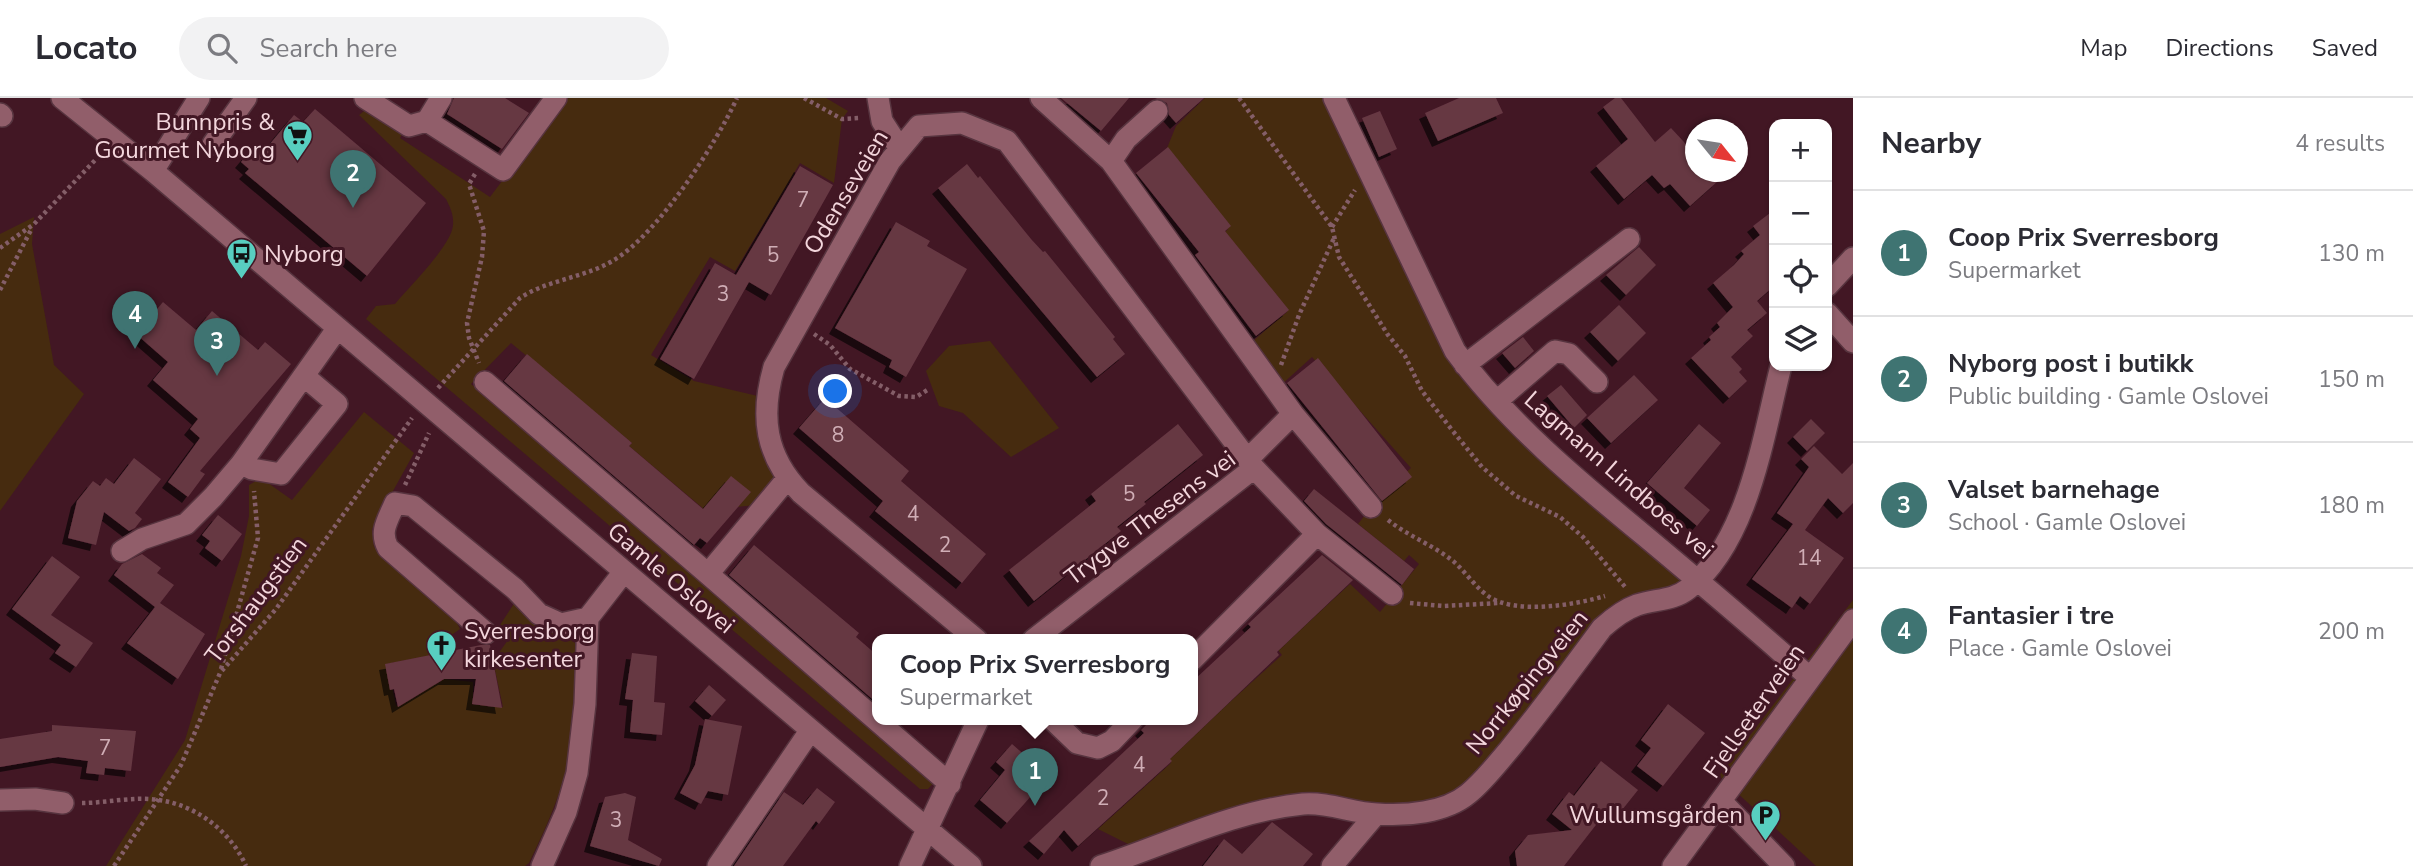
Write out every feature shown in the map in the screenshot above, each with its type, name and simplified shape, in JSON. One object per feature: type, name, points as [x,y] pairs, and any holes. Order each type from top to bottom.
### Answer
[{"type":"street","name":"Gamle Oslovei","points":[[62,98],[153,171],[971,866]]},
{"type":"street","points":[[153,171],[199,98]]},
{"type":"street","points":[[213,144],[246,98]]},
{"type":"street","points":[[365,98],[409,126],[427,121],[441,98]]},
{"type":"street","points":[[427,121],[503,170],[556,98]]},
{"type":"street","points":[[1041,98],[1111,161],[1293,414],[1371,507]]},
{"type":"street","name":"Lagmann Lindboes vei","points":[[1334,98],[1366,172],[1455,351],[1465,365],[1497,401],[1580,482],[1809,677]]},
{"type":"street","points":[[879,104],[882,121],[900,149]]},
{"type":"street","points":[[1111,161],[1126,139],[1157,111]]},
{"type":"street","name":"Odenseveien","points":[[969,634],[787,479],[771,449],[765,408],[774,368],[890,161],[919,126],[962,123],[1007,141],[1251,463]]},
{"type":"street","points":[[1465,365],[1629,239]]},
{"type":"street","points":[[1832,281],[1853,258]]},
{"type":"street","points":[[1832,319],[1853,342]]},
{"type":"street","points":[[122,551],[142,539],[186,524],[247,467],[337,329]]},
{"type":"street","points":[[1497,401],[1555,351],[1569,354],[1597,382]]},
{"type":"street","name":"Norrkøpingveien","points":[[1101,866],[1155,858],[1209,826],[1273,809],[1306,804],[1342,806],[1376,814],[1442,808],[1468,794],[1538,714],[1602,628],[1615,616],[1638,604],[1667,599],[1686,591],[1718,554],[1743,507],[1759,466],[1780,371]]},
{"type":"street","points":[[247,467],[281,474],[337,404],[304,376]]},
{"type":"street","points":[[485,382],[872,716]]},
{"type":"street","points":[[1251,463],[1293,414]]},
{"type":"street","name":"Trygve Thesens vei","points":[[1040,634],[1251,463],[1317,534],[1392,594]]},
{"type":"street","points":[[708,574],[787,479]]},
{"type":"street","points":[[486,633],[388,548],[383,538],[384,528],[396,503],[413,506],[515,589],[539,614],[561,624],[588,618]]},
{"type":"street","points":[[1198,654],[1317,534]]},
{"type":"street","points":[[542,866],[566,812],[577,773],[588,618],[623,573]]},
{"type":"street","name":"Fjellseterveien","points":[[1673,866],[1853,620]]},
{"type":"street","points":[[882,725],[950,784]]},
{"type":"street","points":[[909,866],[928,831],[976,725]]},
{"type":"street","points":[[1059,725],[1077,743],[1098,748],[1112,741],[1127,725]]},
{"type":"street","points":[[718,866],[810,731]]},
{"type":"street","points":[[0,800],[63,803]]},
{"type":"street","points":[[1722,802],[1784,866]]},
{"type":"street","points":[[1332,866],[1376,814]]},
{"type":"path","points":[[448,377],[509,307],[536,287],[596,269],[635,245],[707,156],[737,98]]},
{"type":"path","points":[[804,98],[842,119],[868,118],[879,104]]},
{"type":"path","points":[[1239,98],[1332,227],[1339,257],[1388,335],[1405,356],[1422,391],[1482,467],[1516,496],[1560,517],[1583,537],[1627,589],[1601,598],[1541,607],[1504,603],[1443,606],[1404,602],[1392,594]]},
{"type":"path","points":[[0,248],[34,225],[100,154]]},
{"type":"path","points":[[474,347],[468,338],[467,323],[482,257],[484,231],[469,184],[485,158]]},
{"type":"path","points":[[1332,227],[1366,172]]},
{"type":"path","points":[[0,289],[34,225]]},
{"type":"path","points":[[1272,385],[1303,305],[1327,259],[1334,237]]},
{"type":"path","points":[[798,325],[830,345],[850,369],[899,396],[916,397],[929,389]]},
{"type":"path","name":"Torshaugstien","points":[[114,866],[181,765],[220,673],[276,609],[425,402]]},
{"type":"path","points":[[396,503],[429,432]]},
{"type":"path","points":[[220,673],[258,538],[247,467]]},
{"type":"path","points":[[1371,507],[1408,536],[1451,559],[1488,596],[1504,603]]},
{"type":"path","points":[[63,803],[158,800],[210,820],[237,846],[246,866]]},
{"type":"shaded area","points":[[565,98],[826,98],[848,111],[842,119],[834,183],[800,163],[735,271],[710,257],[651,355],[694,381],[766,398],[787,479],[767,504],[705,510],[629,446],[632,443],[511,343],[471,384],[938,778],[928,789],[920,789],[366,319],[376,306],[395,304],[419,277],[445,243],[451,233],[453,221],[446,199],[359,115],[368,108],[404,131],[400,138],[490,197]]},
{"type":"shaded area","points":[[1205,98],[1334,98],[1455,351],[1698,580],[1614,616],[1472,781],[1423,812],[1262,810],[1144,852],[1098,829],[1171,763],[1168,758],[1282,655],[1278,650],[1350,584],[1380,612],[1419,564],[1409,555],[1404,561],[1358,524],[1380,496],[1411,468],[1312,357],[1280,386],[1245,348],[1287,312],[1222,235],[1228,229],[1165,153],[1176,126]]},
{"type":"shaded area","points":[[34,217],[32,244],[54,365],[84,394],[0,511],[0,234]]},
{"type":"shaded area","points":[[990,341],[1059,428],[1011,457],[963,413],[939,406],[926,371],[949,346]]},
{"type":"shaded area","points":[[364,412],[414,453],[372,529],[374,547],[451,611],[460,629],[443,641],[447,652],[387,664],[396,706],[444,679],[473,682],[473,704],[503,707],[493,661],[508,640],[496,631],[515,602],[530,616],[569,637],[576,644],[573,725],[565,773],[554,807],[529,863],[525,866],[106,866],[185,740],[241,556],[249,516],[249,485],[261,478],[292,500]]},
{"type":"shaded area","points":[[1853,600],[1853,866],[1816,866],[1719,776]]},
{"type":"building","points":[[454,98],[505,98],[529,113],[502,149],[447,114]]},
{"type":"building","points":[[1061,98],[1129,98],[1101,131]]},
{"type":"building","points":[[1155,98],[1204,98],[1176,123],[1169,115],[1167,103]]},
{"type":"building","points":[[1459,98],[1496,98],[1503,113],[1438,141],[1425,113]]},
{"type":"building","points":[[1615,98],[1621,98],[1655,142],[1671,128],[1685,143],[1685,182],[1717,182],[1690,206],[1670,184],[1664,188],[1652,175],[1624,199],[1596,166],[1628,139],[1603,107]]},
{"type":"building","points":[[315,109],[426,203],[367,276],[245,173],[249,169],[241,162],[256,144],[264,151],[294,115],[303,122]]},
{"type":"building","points":[[1380,111],[1397,149],[1379,157],[1362,118]]},
{"type":"building","points":[[1168,147],[1231,226],[1225,231],[1289,310],[1256,336],[1195,255],[1199,252],[1136,173]]},
{"type":"building","points":[[967,164],[1031,239],[1045,251],[1115,337],[1113,339],[1125,354],[1097,377],[938,188]]},
{"type":"building","points":[[800,166],[833,185],[771,295],[749,282],[694,379],[660,359],[715,263],[736,275]]},
{"type":"building","points":[[1769,214],[1769,290],[1757,301],[1767,313],[1747,330],[1753,336],[1731,357],[1742,369],[1739,372],[1747,381],[1729,398],[1691,358],[1711,340],[1709,337],[1720,327],[1717,323],[1733,307],[1713,283],[1734,265],[1744,254],[1741,251],[1760,235],[1753,226]]},
{"type":"building","points":[[896,222],[930,241],[927,246],[967,269],[906,377],[889,367],[892,360],[835,328]]},
{"type":"building","points":[[1639,247],[1656,265],[1626,295],[1606,275]]},
{"type":"building","points":[[163,302],[196,330],[212,311],[258,350],[265,342],[291,364],[200,471],[205,474],[188,497],[168,482],[200,438],[190,429],[198,419],[153,380],[168,362],[136,334]]},
{"type":"building","points":[[1619,305],[1646,333],[1618,361],[1590,332]]},
{"type":"building","points":[[1523,337],[1534,351],[1515,368],[1502,353]]},
{"type":"building","points":[[527,354],[632,443],[629,446],[703,509],[731,476],[751,492],[707,543],[700,538],[694,545],[504,381]]},
{"type":"building","points":[[1318,358],[1412,477],[1382,501],[1287,383]]},
{"type":"building","points":[[1634,375],[1658,400],[1611,443],[1587,418]]},
{"type":"building","points":[[1561,385],[1587,415],[1574,428],[1547,396]]},
{"type":"building","points":[[825,398],[909,471],[901,481],[986,554],[962,583],[875,511],[883,501],[799,428]]},
{"type":"building","points":[[1811,419],[1825,433],[1807,451],[1793,437]]},
{"type":"building","points":[[1178,424],[1203,455],[1117,527],[1121,531],[1034,601],[1009,570],[1096,501],[1091,494]]},
{"type":"building","points":[[1699,424],[1721,443],[1684,488],[1710,510],[1697,526],[1647,483]]},
{"type":"building","points":[[1814,446],[1842,474],[1853,463],[1853,503],[1843,513],[1828,498],[1805,530],[1844,558],[1810,604],[1800,596],[1792,608],[1752,579],[1793,524],[1777,513],[1809,467],[1801,459]]},
{"type":"building","points":[[134,458],[161,479],[135,513],[142,519],[135,528],[129,531],[104,512],[96,545],[68,538],[77,501],[93,481],[100,486],[106,478],[114,484]]},
{"type":"building","points":[[1314,489],[1414,569],[1402,585],[1326,524],[1304,501]]},
{"type":"building","points":[[218,515],[242,534],[222,561],[205,548],[210,541],[202,535]]},
{"type":"building","points":[[754,545],[859,633],[856,637],[872,651],[872,699],[729,575]]},
{"type":"building","points":[[142,554],[161,568],[157,573],[174,585],[160,603],[205,634],[178,679],[127,643],[155,607],[114,575],[122,564]]},
{"type":"building","points":[[1322,555],[1353,580],[1170,759],[1172,761],[1078,846],[1064,830],[1044,854],[1029,841],[1144,733],[1141,730],[1146,725],[1198,725],[1198,676],[1251,627],[1248,624]]},
{"type":"building","points":[[52,556],[80,577],[51,615],[93,643],[76,667],[55,653],[61,645],[12,609]]},
{"type":"building","name":"Sverresborg kirkesenter","points":[[490,645],[502,708],[472,704],[476,679],[444,679],[398,707],[394,689],[390,690],[385,664]]},
{"type":"building","points":[[632,653],[657,656],[654,702],[665,703],[662,735],[630,732],[633,700],[625,699]]},
{"type":"building","points":[[709,685],[726,700],[712,716],[695,701]]},
{"type":"building","points":[[1668,704],[1705,733],[1663,786],[1637,766],[1651,748],[1641,740]]},
{"type":"building","points":[[705,719],[742,726],[728,795],[708,791],[701,804],[680,793],[695,765]]},
{"type":"building","points":[[52,725],[136,731],[131,771],[105,768],[104,775],[86,773],[88,761],[58,757],[0,767],[0,739],[52,731]]},
{"type":"building","points":[[1012,744],[1049,776],[1007,823],[980,800],[1005,770],[996,762]]},
{"type":"building","points":[[1601,761],[1638,790],[1622,810],[1613,803],[1564,866],[1517,866],[1515,851],[1528,835],[1572,830],[1552,814],[1569,792],[1574,796]]},
{"type":"building","points":[[817,788],[835,802],[819,824],[816,821],[783,866],[734,866],[784,792],[803,805]]},
{"type":"building","points":[[625,793],[636,797],[628,840],[662,859],[659,866],[590,846],[605,797]]},
{"type":"building","points":[[1272,822],[1313,854],[1303,866],[1203,866],[1224,839],[1242,854]]},
{"type":"place","name":"Bunnpris & Gourmet Nyborg","points":[[298,163]]},
{"type":"place","name":"Nyborg post i butikk","points":[[353,208]]},
{"type":"place","name":"Nyborg","points":[[241,281]]},
{"type":"place","name":"Fantasier i tre","points":[[135,349]]},
{"type":"place","name":"Valset barnehage","points":[[217,376]]},
{"type":"place","name":"Sverresborg kirkesenter","points":[[441,672]]},
{"type":"place","name":"Coop Prix Sverresborg","points":[[1035,806]]},
{"type":"place","name":"Wullumsgården","points":[[1766,842]]}]
